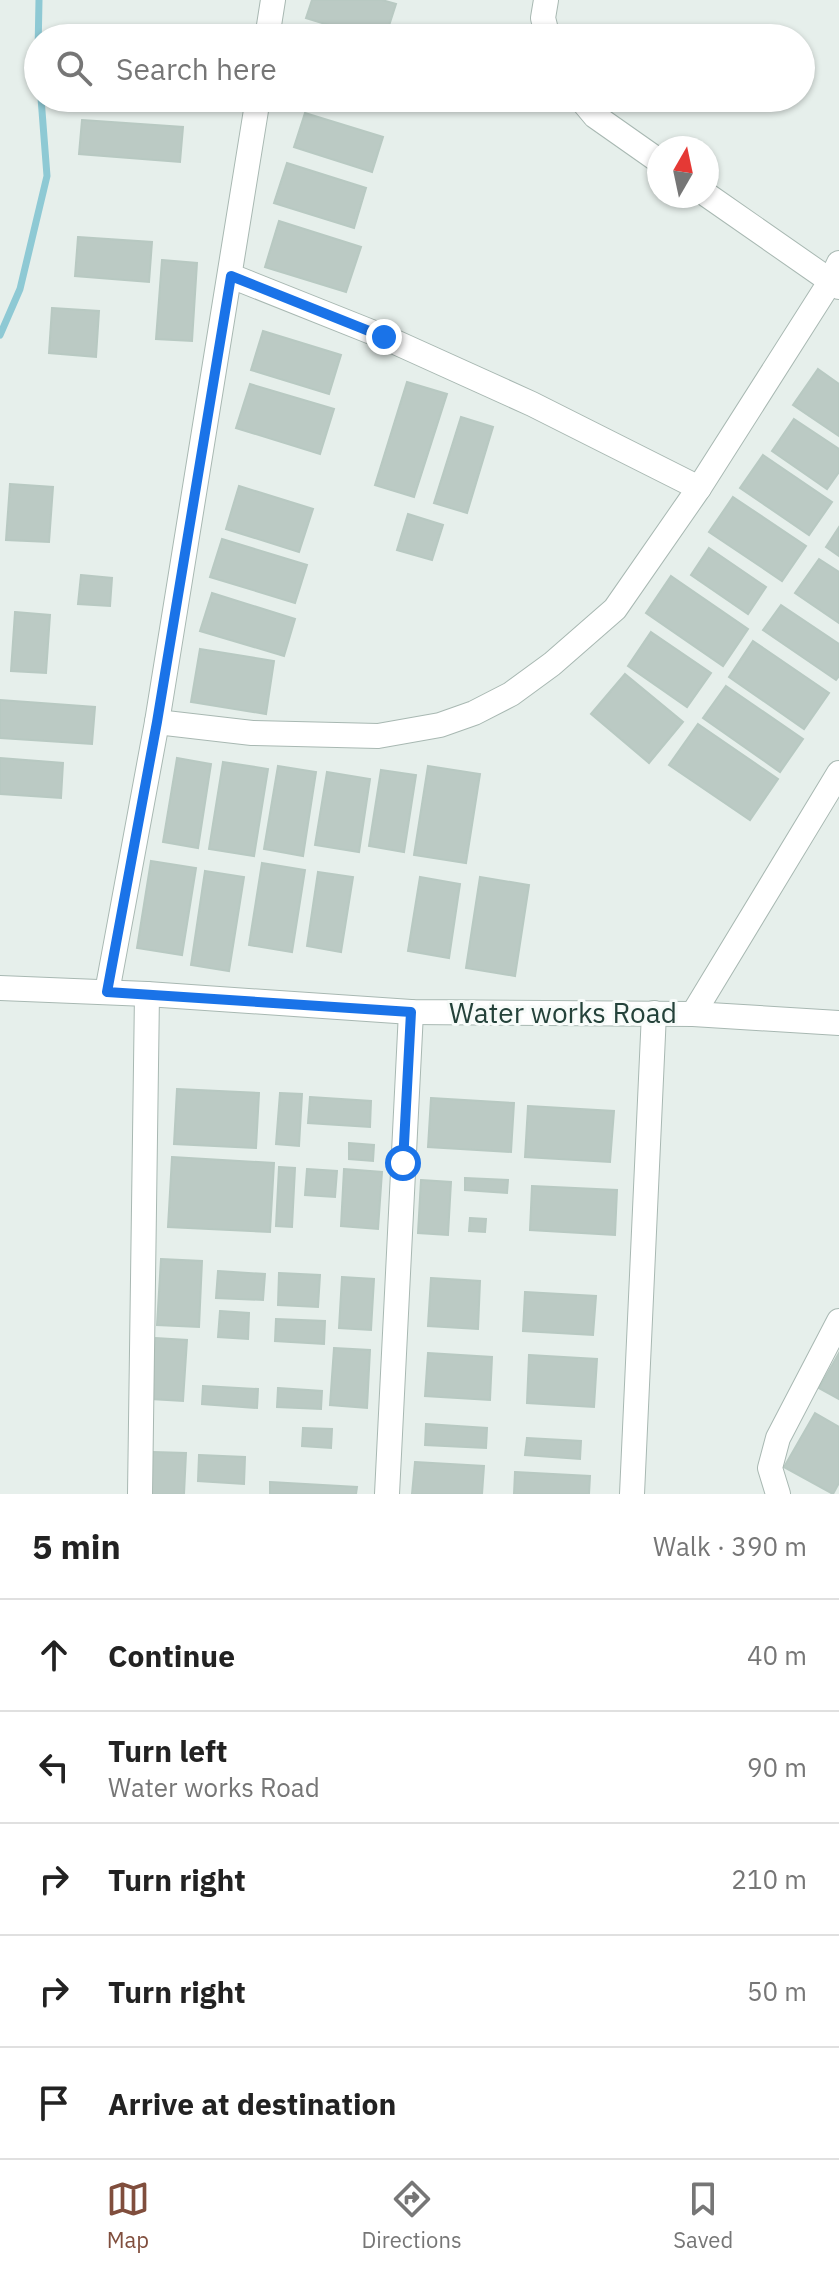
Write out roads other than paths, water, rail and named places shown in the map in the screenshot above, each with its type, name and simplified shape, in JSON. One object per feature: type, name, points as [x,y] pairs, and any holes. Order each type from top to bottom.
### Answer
[{"type":"street","points":[[269,24],[273,0]]},
{"type":"street","points":[[544,24],[546,0]]},
{"type":"street","points":[[107,992],[157,722],[256,112]]},
{"type":"street","points":[[592,112],[647,153]]},
{"type":"street","points":[[157,722],[252,733],[378,736],[440,725],[474,713],[511,694],[552,664],[615,609],[699,488],[836,277],[719,203]]},
{"type":"street","points":[[231,276],[384,337],[532,404],[699,488]]},
{"type":"street","points":[[693,1014],[839,773]]},
{"type":"street","name":"Water works Road","points":[[0,988],[147,994],[411,1012],[693,1014],[839,1023]]},
{"type":"street","points":[[140,1494],[147,994]]},
{"type":"street","points":[[387,1494],[411,1012]]},
{"type":"street","points":[[632,1494],[654,1013]]},
{"type":"street","points":[[778,1494],[770,1468],[778,1438],[839,1321]]},
{"type":"waterway","points":[[39,0],[39,24]]},
{"type":"waterway","points":[[0,335],[20,289],[47,176],[42,112]]}]
